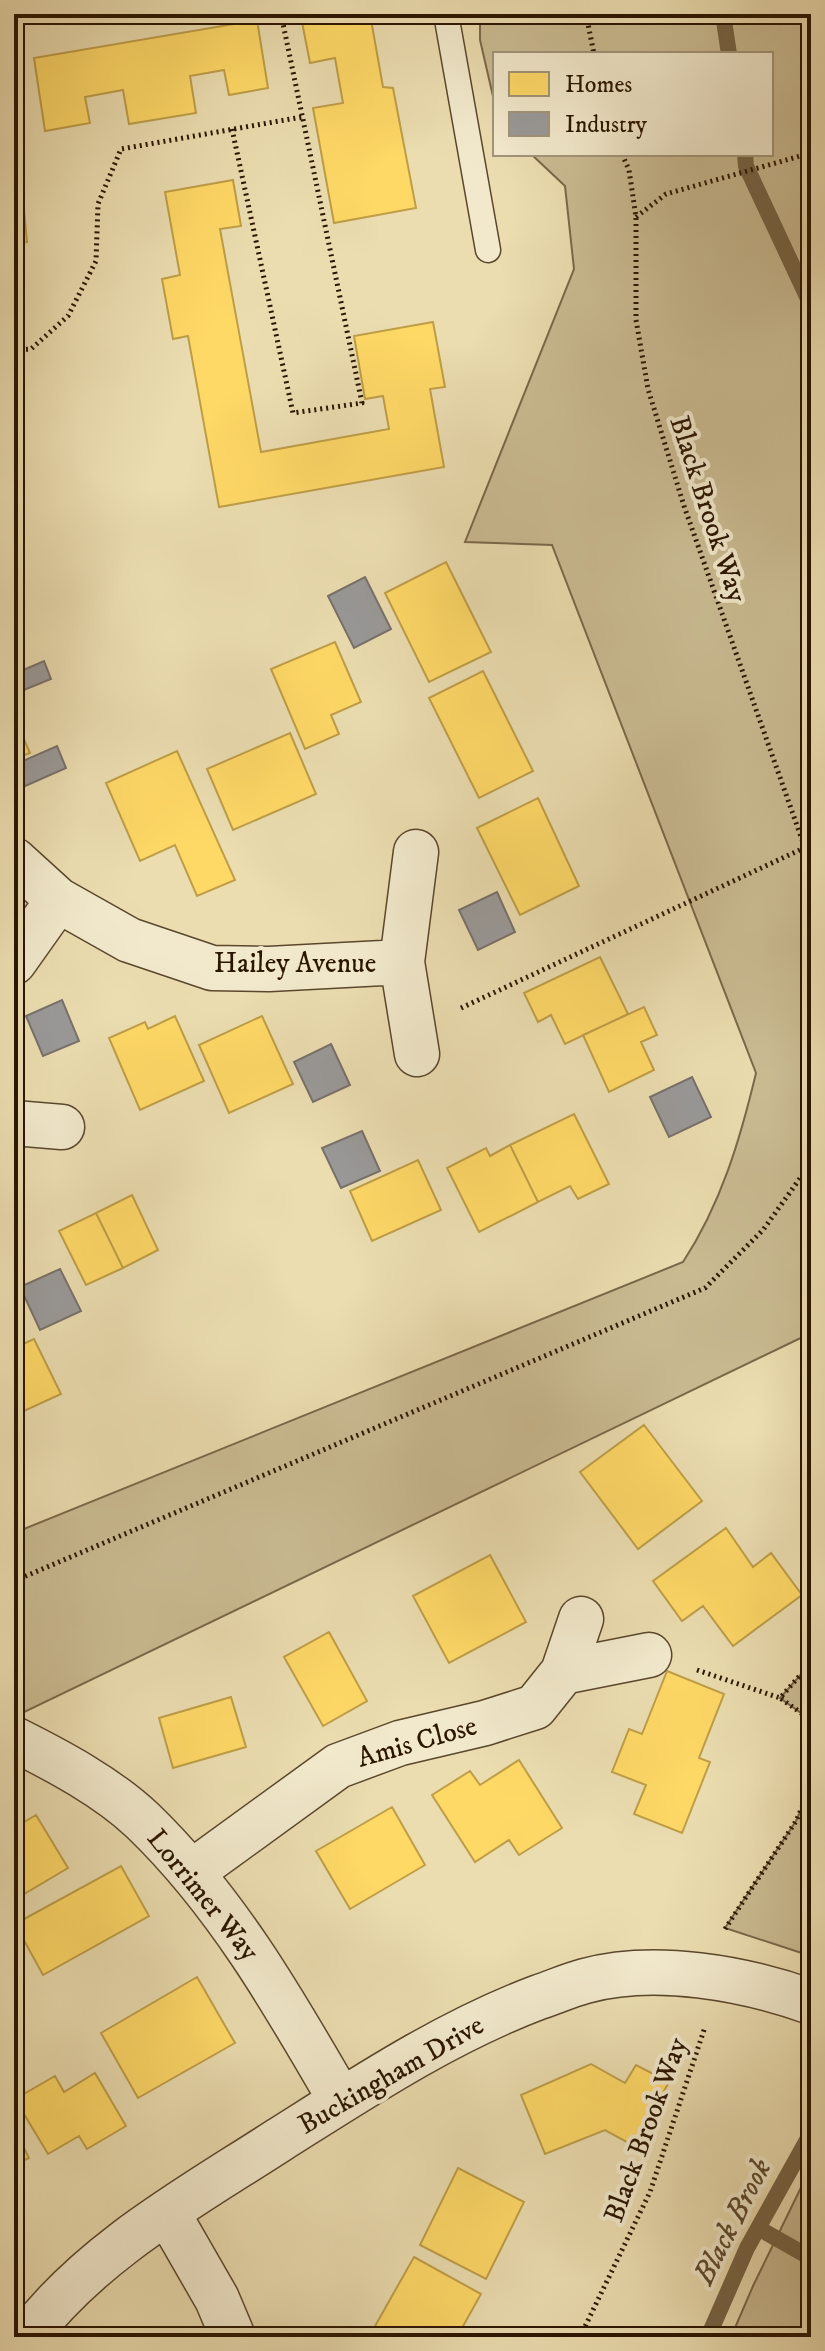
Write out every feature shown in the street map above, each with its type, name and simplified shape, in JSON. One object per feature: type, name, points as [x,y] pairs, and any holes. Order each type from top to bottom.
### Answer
[{"type":"street","name":"Hailey Avenue","points":[[415,1042],[402,962],[416,852]]},
{"type":"street","name":"Hailey Avenue","points":[[14,860],[58,900],[129,940],[212,968],[269,969],[402,962]]},
{"type":"street","points":[[14,962],[58,900]]},
{"type":"street","points":[[14,1123],[62,1127]]},
{"type":"street","name":"Amis Close","points":[[192,1872],[338,1766],[400,1743],[485,1723],[535,1707],[563,1672],[581,1619]]},
{"type":"street","points":[[563,1672],[649,1655]]},
{"type":"street","name":"Lorrimer Way","points":[[14,1739],[67,1765],[141,1819],[192,1872],[277,1989],[341,2101]]},
{"type":"street","name":"Buckingham Drive","points":[[24,2333],[103,2260],[167,2212],[341,2101],[474,2024],[586,1980],[659,1971],[710,1978],[811,2002]]},
{"type":"street","points":[[167,2212],[217,2299],[233,2337]]},
{"type":"lane","points":[[446,14],[488,250]]},
{"type":"path","points":[[232,129],[293,413],[362,403],[281,14]]},
{"type":"path","points":[[586,14],[594,52]]},
{"type":"path","points":[[14,350],[31,349],[68,316],[96,261],[98,204],[121,149],[302,117]]},
{"type":"path","points":[[636,217],[666,194],[811,153]]},
{"type":"path","name":"Black Brook Way","points":[[623,156],[629,170],[636,217],[636,320],[648,389],[684,506],[811,865]]},
{"type":"path","points":[[415,1042],[804,848]]},
{"type":"path","points":[[14,1581],[705,1288],[763,1230],[811,1163]]},
{"type":"path","points":[[649,1655],[780,1698],[811,1720]]},
{"type":"path","points":[[780,1698],[811,1663]]},
{"type":"path","name":"Black Brook Way","points":[[580,2337],[650,2192],[702,2032],[710,1978],[796,1821],[811,1787]]},
{"type":"shaded area","points":[[480,14],[811,14],[811,1333],[14,1717],[14,1533],[683,1262],[719,1194],[743,1123],[756,1073],[552,545],[465,542],[574,269],[565,186],[533,156],[773,156],[773,52],[493,52],[493,96],[480,40]]},
{"type":"shaded area","points":[[811,1663],[811,1720],[780,1698]]},
{"type":"shaded area","points":[[811,1787],[811,1956],[725,1928],[796,1821]]},
{"type":"shaded area","points":[[811,2167],[811,2337],[731,2337],[753,2286]]},
{"type":"building: Homes","points":[[346,14],[370,14],[383,87],[393,88],[416,208],[334,223],[313,108],[343,103],[335,58],[310,63],[302,22]]},
{"type":"building: Homes","points":[[257,20],[268,88],[229,95],[224,70],[190,76],[196,113],[129,124],[123,90],[85,97],[90,123],[45,131],[34,58]]},
{"type":"building: Homes","points":[[21,179],[27,242],[14,243],[14,180]]},
{"type":"building: Homes","points":[[233,180],[241,226],[220,229],[261,452],[389,429],[383,396],[365,399],[354,336],[433,322],[445,387],[430,389],[444,467],[219,507],[188,336],[173,339],[162,279],[180,275],[165,192]]},
{"type":"building: Homes","points":[[446,562],[491,652],[429,682],[385,593]]},
{"type":"building: Homes","points":[[335,642],[361,702],[331,715],[339,734],[305,749],[271,669]]},
{"type":"building: Homes","points":[[483,671],[533,771],[479,798],[429,698]]},
{"type":"building: Homes","points":[[14,717],[30,753],[14,759]]},
{"type":"building: Homes","points":[[290,733],[316,794],[233,830],[207,769]]},
{"type":"building: Homes","points":[[177,751],[235,880],[197,896],[175,845],[140,861],[106,783]]},
{"type":"building: Homes","points":[[538,798],[579,886],[520,915],[477,828]]},
{"type":"building: Homes","points":[[600,957],[628,1014],[565,1044],[551,1015],[538,1022],[524,993]]},
{"type":"building: Homes","points":[[644,1007],[657,1035],[641,1042],[654,1070],[609,1092],[583,1035]]},
{"type":"building: Homes","points":[[175,1016],[204,1081],[140,1110],[109,1038],[145,1022],[148,1029]]},
{"type":"building: Homes","points":[[262,1016],[293,1084],[229,1113],[199,1045]]},
{"type":"building: Homes","points":[[574,1114],[609,1184],[578,1199],[570,1186],[538,1202],[510,1145]]},
{"type":"building: Homes","points":[[510,1145],[538,1202],[479,1232],[447,1168],[486,1148],[490,1156]]},
{"type":"building: Homes","points":[[418,1160],[441,1210],[372,1241],[350,1191]]},
{"type":"building: Homes","points":[[132,1195],[158,1250],[123,1268],[96,1213]]},
{"type":"building: Homes","points":[[96,1213],[123,1268],[86,1285],[59,1231]]},
{"type":"building: Homes","points":[[34,1339],[61,1394],[24,1411],[14,1389],[14,1348]]},
{"type":"building: Homes","points":[[644,1425],[702,1501],[638,1549],[580,1472]]},
{"type":"building: Homes","points":[[726,1528],[753,1567],[771,1553],[802,1595],[733,1646],[703,1606],[682,1621],[653,1581]]},
{"type":"building: Homes","points":[[490,1555],[526,1622],[449,1663],[413,1596]]},
{"type":"building: Homes","points":[[329,1632],[367,1701],[323,1726],[284,1657]]},
{"type":"building: Homes","points":[[667,1671],[724,1694],[699,1758],[710,1762],[682,1833],[634,1814],[646,1785],[612,1772],[629,1729],[642,1734]]},
{"type":"building: Homes","points":[[231,1697],[246,1747],[173,1768],[159,1718]]},
{"type":"building: Homes","points":[[519,1760],[562,1828],[519,1855],[509,1840],[475,1862],[432,1795],[470,1771],[480,1785]]},
{"type":"building: Homes","points":[[392,1807],[425,1865],[350,1909],[316,1851]]},
{"type":"building: Homes","points":[[36,1815],[68,1868],[14,1900],[14,1828]]},
{"type":"building: Homes","points":[[121,1866],[149,1916],[43,1975],[15,1924]]},
{"type":"building: Homes","points":[[197,1977],[235,2043],[138,2098],[101,2033]]},
{"type":"building: Homes","points":[[591,2064],[625,2083],[636,2065],[669,2082],[634,2146],[605,2130],[545,2154],[521,2095]]},
{"type":"building: Homes","points":[[95,2073],[126,2126],[87,2149],[79,2136],[48,2154],[15,2099],[55,2076],[64,2092]]},
{"type":"building: Homes","points":[[14,2128],[29,2158],[14,2165]]},
{"type":"building: Homes","points":[[458,2168],[524,2202],[486,2279],[420,2245]]},
{"type":"building: Homes","points":[[414,2257],[481,2294],[457,2337],[370,2335]]},
{"type":"building: Industry","points":[[365,577],[391,629],[354,648],[328,596]]},
{"type":"building: Industry","points":[[44,661],[51,679],[14,694],[14,674]]},
{"type":"building: Industry","points":[[57,746],[66,768],[14,791],[14,765]]},
{"type":"building: Industry","points":[[497,892],[515,932],[478,950],[459,910]]},
{"type":"building: Industry","points":[[62,1000],[79,1041],[43,1056],[26,1016]]},
{"type":"building: Industry","points":[[331,1044],[350,1085],[313,1102],[294,1062]]},
{"type":"building: Industry","points":[[692,1077],[711,1117],[669,1137],[650,1097]]},
{"type":"building: Industry","points":[[362,1131],[380,1171],[341,1188],[322,1148]]},
{"type":"building: Industry","points":[[60,1269],[81,1311],[40,1330],[20,1287]]},
{"type":"waterway","name":"Black Brook","points":[[723,14],[729,52]]},
{"type":"waterway","name":"Black Brook","points":[[745,156],[746,166],[811,305]]},
{"type":"waterway","name":"Black Brook","points":[[708,2337],[747,2248],[811,2133]]},
{"type":"waterway","points":[[758,2228],[811,2258]]}]
